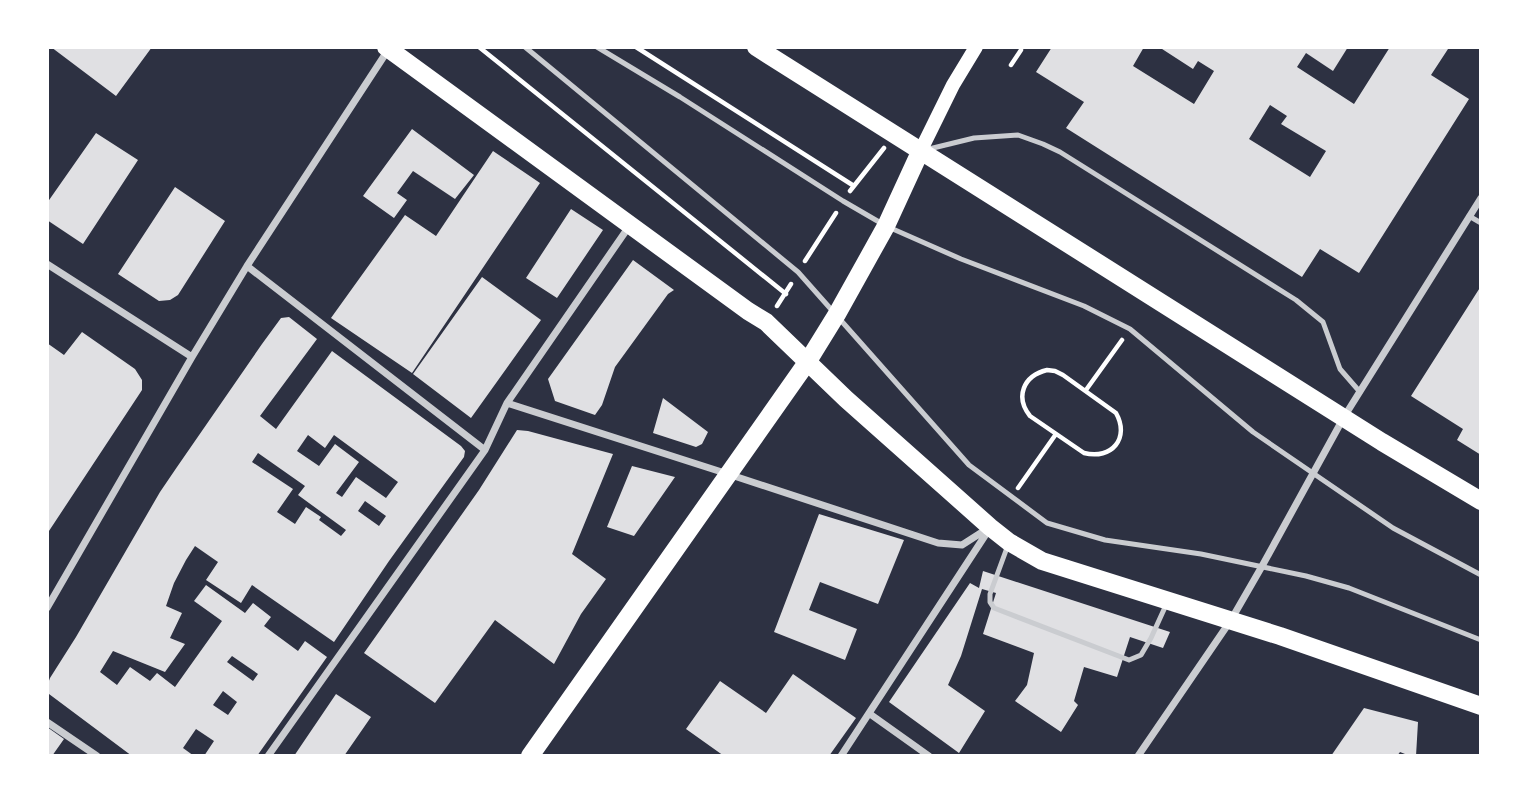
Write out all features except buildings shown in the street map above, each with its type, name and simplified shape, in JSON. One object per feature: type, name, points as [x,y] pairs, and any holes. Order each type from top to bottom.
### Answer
[{"type":"main road","points":[[756,47],[1481,501]]},
{"type":"main road","points":[[530,756],[808,361],[886,226],[953,85],[976,47]]},
{"type":"main road","points":[[388,48],[766,322],[846,399],[1009,542],[1042,561],[1231,620],[1481,706]]},
{"type":"street","points":[[47,608],[192,356],[388,48]]},
{"type":"street","points":[[1138,756],[1231,620],[1344,417],[1481,198]]},
{"type":"street","points":[[268,756],[485,450],[507,403],[630,225]]},
{"type":"street","points":[[47,264],[192,356]]},
{"type":"street","points":[[247,266],[485,450]]},
{"type":"street","points":[[507,403],[938,543],[962,545],[990,527]]},
{"type":"street","points":[[841,756],[990,527]]},
{"type":"street","points":[[870,714],[929,756]]},
{"type":"street","points":[[47,722],[97,756]]},
{"type":"lane","points":[[525,47],[798,272],[969,465],[1047,523],[1105,540],[1201,554],[1349,587],[1481,640]]},
{"type":"lane","points":[[597,47],[886,226],[961,260],[1084,306],[1130,329],[1253,432],[1393,528],[1481,575]]},
{"type":"lane","points":[[920,152],[974,138],[1018,135],[1060,152],[1296,300],[1323,322],[1340,369],[1360,392]]},
{"type":"lane","points":[[1469,216],[1481,223]]},
{"type":"lane","points":[[1009,542],[990,594],[990,603],[994,608],[1129,660],[1140,655],[1168,601]]},
{"type":"path","points":[[479,47],[786,294]]},
{"type":"path","points":[[636,47],[854,186]]},
{"type":"path","points":[[1011,65],[1021,50]]},
{"type":"path","points":[[766,322],[843,201],[894,135]]},
{"type":"path","points":[[1086,390],[1130,329]]},
{"type":"path","points":[[1047,370],[1055,371],[1086,390],[1110,407],[1120,420],[1121,428],[1116,444],[1110,451],[1102,454],[1084,453],[1030,416],[1022,401],[1026,383],[1038,372],[1047,370]]},
{"type":"path","points":[[1012,496],[1056,434]]}]
